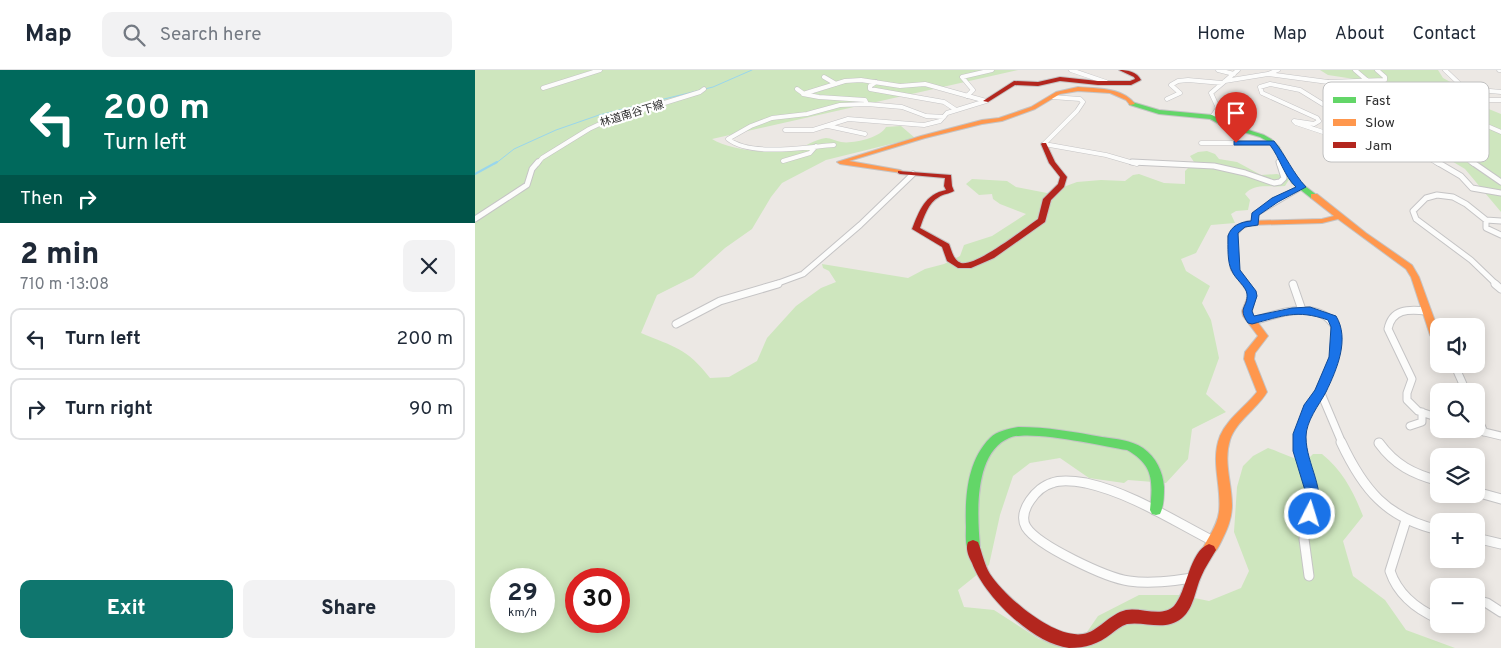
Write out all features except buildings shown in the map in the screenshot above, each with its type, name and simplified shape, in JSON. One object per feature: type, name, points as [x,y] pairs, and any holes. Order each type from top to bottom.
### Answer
[{"type":"street","points":[[543,88],[550,84],[600,70]]},
{"type":"street","points":[[967,96],[973,90],[961,77],[992,70]]},
{"type":"street","points":[[1071,70],[1106,82]]},
{"type":"street","points":[[785,130],[813,130],[848,119],[924,125],[940,121],[947,112],[978,105],[1014,83],[1038,84],[1061,79],[1087,82],[1131,83],[1138,80],[1136,76],[1122,70]]},
{"type":"street","points":[[1218,70],[1234,74]]},
{"type":"street","points":[[1212,117],[1218,108],[1211,93],[1238,70]]},
{"type":"street","points":[[1167,99],[1180,93],[1171,85],[1178,81],[1223,82],[1268,74],[1277,70]]},
{"type":"street","points":[[1355,70],[1369,82]]},
{"type":"street","points":[[1268,74],[1328,82],[1385,80],[1377,70]]},
{"type":"street","points":[[1445,70],[1458,82]]},
{"type":"street","points":[[824,77],[846,89]]},
{"type":"street","points":[[1297,78],[1300,90]]},
{"type":"street","points":[[804,94],[853,80],[900,86],[925,84],[986,101]]},
{"type":"street","points":[[876,82],[870,86],[870,89],[944,102],[956,110]]},
{"type":"street","points":[[1323,104],[1300,90],[1273,84],[1259,88],[1266,96],[1317,118],[1319,122],[1314,124],[1294,121],[1323,132]]},
{"type":"street","points":[[797,89],[804,94],[822,98],[842,97],[865,100],[867,104]]},
{"type":"street","points":[[1044,144],[1049,158],[1064,177],[1061,187],[1046,201],[1044,217],[1040,222],[994,255],[972,266],[954,262],[947,252],[946,246],[916,229],[922,208],[932,196],[940,192],[951,191],[949,176],[945,174],[913,174],[840,162],[923,137],[982,122],[1000,120],[1033,108],[1058,93],[1078,89],[1107,90],[1127,98],[1138,107],[1212,117],[1218,122],[1251,131],[1272,143],[1282,156],[1294,181],[1411,270],[1430,321]]},
{"type":"street","name":"林道南谷下線","points":[[475,219],[527,185],[532,169],[542,158],[589,129],[606,121],[703,90]]},
{"type":"street","points":[[1044,144],[1077,111],[1083,102],[1080,99],[1052,97]]},
{"type":"street","points":[[834,145],[754,148],[732,144],[728,139],[751,126],[772,118],[807,114],[840,105],[867,104],[902,108],[926,116],[944,117]]},
{"type":"street","points":[[828,126],[865,134]]},
{"type":"street","points":[[1489,127],[1501,132]]},
{"type":"street","points":[[1201,143],[1272,143]]},
{"type":"street","points":[[1044,144],[1105,155],[1138,164],[1221,168],[1245,173],[1275,183],[1280,182],[1284,178],[1279,166],[1282,156]]},
{"type":"street","points":[[783,161],[810,152],[816,146]]},
{"type":"street","points":[[1436,162],[1461,176],[1472,188],[1501,193]]},
{"type":"street","points":[[1472,162],[1501,182]]},
{"type":"street","points":[[676,324],[720,301],[788,281],[803,274],[860,225],[913,174]]},
{"type":"street","points":[[1255,223],[1255,214],[1275,200],[1301,187]]},
{"type":"street","points":[[1501,221],[1486,220],[1460,200],[1445,196],[1426,198],[1413,211],[1416,219],[1471,260],[1501,289]]},
{"type":"street","points":[[1156,510],[1158,498],[1155,472],[1152,462],[1143,451],[1120,444],[1024,430],[1012,431],[1003,434],[988,450],[981,459],[976,471],[971,512],[975,557],[988,582],[1002,599],[1065,641],[1082,642],[1093,638],[1122,618],[1161,618],[1172,616],[1180,610],[1186,600],[1193,578],[1223,522],[1225,514],[1222,470],[1223,442],[1228,430],[1246,414],[1262,392],[1248,357],[1252,348],[1260,344],[1263,336],[1247,311],[1252,296],[1251,291],[1235,270],[1232,236],[1238,227],[1243,224],[1321,222],[1341,216]]},
{"type":"street","points":[[1486,220],[1486,228],[1501,235]]},
{"type":"street","points":[[1293,284],[1302,310]]},
{"type":"street","points":[[1426,312],[1411,309],[1399,312],[1391,318],[1388,329],[1412,379],[1406,396],[1407,400],[1416,409],[1430,415]]},
{"type":"street","points":[[1252,321],[1302,310],[1327,315],[1335,322],[1335,357],[1299,434],[1300,451],[1314,497],[1303,546],[1309,576]]},
{"type":"street","points":[[1320,391],[1338,436],[1360,475],[1386,505],[1406,520],[1430,527]]},
{"type":"street","points":[[1410,426],[1422,422],[1422,412]]},
{"type":"street","points":[[1485,432],[1501,436]]},
{"type":"street","points":[[1379,443],[1388,456],[1399,466],[1430,478]]},
{"type":"street","points":[[1193,578],[1155,583],[1127,582],[1118,579],[1042,543],[1029,532],[1023,520],[1029,504],[1036,494],[1049,483],[1067,481],[1091,486],[1156,510],[1213,541]]},
{"type":"street","points":[[1485,495],[1501,499]]},
{"type":"street","points":[[1406,520],[1390,571],[1392,579],[1408,600],[1430,613]]},
{"type":"street","points":[[1485,540],[1501,544]]},
{"type":"street","points":[[1485,602],[1501,612]]},
{"type":"green space","points":[[475,70],[1018,70],[712,139],[740,149],[775,152],[794,150],[826,138],[841,142],[859,141],[878,134],[886,127],[901,126],[915,138],[826,160],[782,183],[771,197],[752,229],[725,248],[693,277],[657,295],[641,333],[671,345],[687,354],[710,378],[729,377],[757,361],[767,338],[796,306],[821,288],[836,282],[829,271],[823,268],[822,264],[908,278],[925,269],[944,264],[960,256],[964,245],[992,236],[1026,214],[1000,204],[993,199],[992,194],[979,195],[966,184],[972,179],[1007,181],[1016,187],[1047,193],[1077,182],[1125,181],[1133,175],[1139,174],[1164,183],[1185,184],[1185,171],[1194,162],[1190,156],[1198,152],[1207,151],[1215,154],[1219,159],[1237,162],[1261,175],[1277,174],[1290,178],[1285,186],[1258,187],[1249,190],[1245,194],[1250,200],[1248,210],[1236,211],[1231,214],[1235,223],[1211,225],[1196,253],[1181,259],[1186,271],[1210,286],[1202,303],[1211,320],[1219,358],[1206,394],[1226,412],[1192,429],[1188,459],[1166,483],[1128,480],[1124,483],[1089,478],[1060,458],[1030,463],[1013,476],[1000,515],[989,565],[958,590],[964,607],[994,610],[1039,639],[1070,648],[475,648]]},
{"type":"green space","points":[[1320,70],[1438,70],[1443,78],[1450,82],[1374,82],[1328,75]]},
{"type":"green space","points":[[1489,109],[1501,114],[1501,212],[1465,169],[1453,162],[1489,162]]},
{"type":"green space","points":[[1268,448],[1306,461],[1313,454],[1322,454],[1336,467],[1351,490],[1363,516],[1343,541],[1353,576],[1385,600],[1406,630],[1455,648],[1076,648],[1098,616],[1139,595],[1180,595],[1209,601],[1241,588],[1249,571],[1234,532],[1237,487],[1243,466],[1253,456]]},
{"type":"waterway","points":[[495,164],[514,149],[556,130],[599,115],[713,87],[752,70]]},
{"type":"waterway","points":[[475,174],[497,162]]},
{"type":"traffic: fast","points":[[1132,104],[1159,112],[1212,117],[1225,124],[1262,136],[1277,148],[1295,182],[1314,196]]},
{"type":"traffic: fast","points":[[973,546],[972,500],[979,466],[986,451],[995,440],[1008,433],[1018,431],[1085,438],[1129,446],[1139,451],[1152,464],[1155,472],[1158,490],[1156,510]]},
{"type":"traffic: slow","points":[[900,172],[840,162],[923,137],[982,122],[1000,120],[1033,108],[1058,93],[1078,89],[1111,91],[1128,99],[1132,104]]},
{"type":"traffic: slow","points":[[1314,196],[1363,235],[1409,267],[1415,277],[1430,320]]},
{"type":"traffic: slow","points":[[1209,550],[1217,537],[1225,514],[1226,505],[1221,459],[1224,441],[1235,421],[1262,392],[1249,359],[1250,352],[1263,336],[1248,316],[1247,311],[1252,296],[1251,291],[1235,270],[1232,236],[1238,228],[1248,223],[1322,221],[1341,216]]},
{"type":"traffic: jam","points":[[986,101],[1014,83],[1038,84],[1060,79],[1098,83],[1131,83],[1138,80],[1136,76],[1122,70]]},
{"type":"traffic: jam","points":[[900,172],[949,176],[948,186],[950,191],[943,192],[931,199],[924,209],[916,229],[946,246],[950,259],[958,265],[968,266],[991,256],[1042,220],[1047,199],[1061,185],[1064,177],[1052,163],[1044,144]]},
{"type":"traffic: jam","points":[[973,546],[987,581],[1004,601],[1043,630],[1057,637],[1081,642],[1094,638],[1121,619],[1128,617],[1165,618],[1176,614],[1186,601],[1194,576],[1209,550]]},
{"type":"route","points":[[1236,143],[1272,143],[1282,156],[1294,181],[1301,187],[1275,200],[1255,214],[1255,223],[1243,224],[1238,227],[1232,236],[1235,270],[1251,291],[1252,296],[1247,311],[1248,316],[1252,321],[1292,311],[1310,311],[1332,318],[1336,327],[1335,357],[1320,391],[1301,426],[1299,434],[1300,451],[1309,475],[1314,497],[1310,514]]}]
